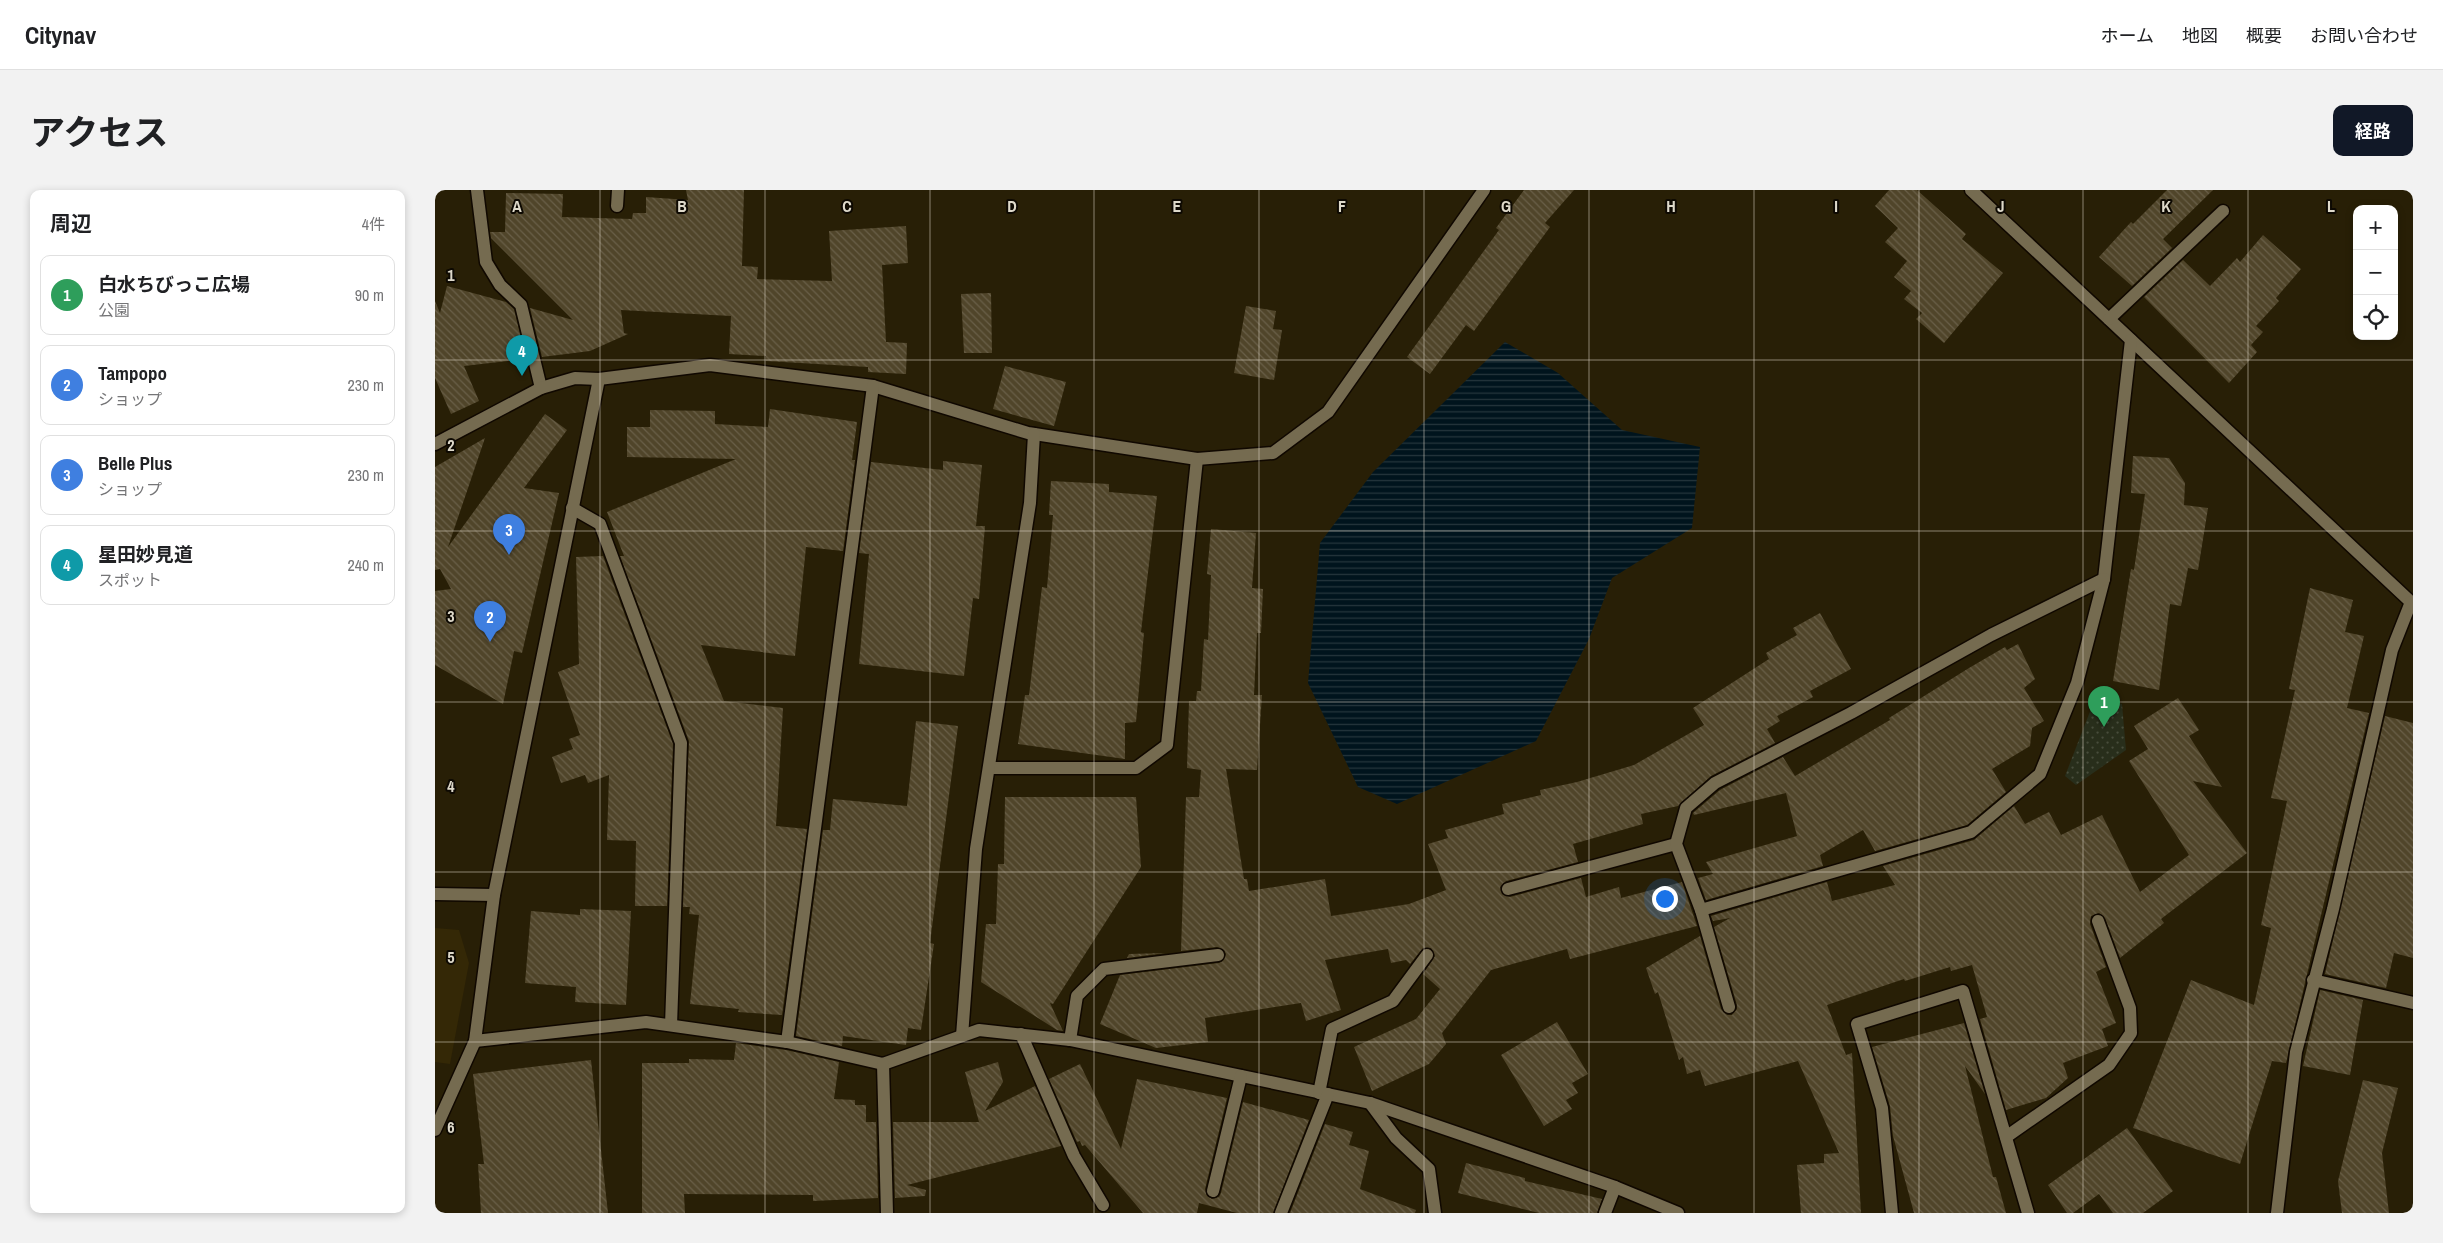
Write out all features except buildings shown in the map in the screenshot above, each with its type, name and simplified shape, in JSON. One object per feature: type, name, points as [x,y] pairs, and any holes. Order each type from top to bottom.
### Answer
[{"type":"street","points":[[477,190],[486,262],[500,285],[521,305],[541,388]]},
{"type":"street","points":[[617,206],[618,190]]},
{"type":"street","points":[[435,444],[541,388],[575,378],[599,379],[710,365],[873,386],[1034,434],[1197,459],[1273,452],[1328,412],[1484,190]]},
{"type":"street","points":[[1971,190],[2412,603],[2392,650],[2333,909],[2313,980],[2296,1052],[2277,1213]]},
{"type":"street","points":[[2109,319],[2223,211]]},
{"type":"street","points":[[1701,910],[1971,832],[2040,774],[2077,683],[2104,579],[2131,340]]},
{"type":"street","points":[[435,1130],[475,1041],[494,895],[599,379]]},
{"type":"street","points":[[787,1042],[873,386]]},
{"type":"street","points":[[962,1036],[976,848],[1030,503],[1034,434]]},
{"type":"street","points":[[989,768],[1136,768],[1167,745],[1197,459]]},
{"type":"street","points":[[572,508],[600,524],[681,743],[671,1025]]},
{"type":"street","points":[[1729,1007],[1701,910],[1676,844],[1686,808],[1715,783],[1851,713],[1991,635],[2104,579]]},
{"type":"street","points":[[1508,889],[1676,844]]},
{"type":"street","points":[[435,894],[494,895]]},
{"type":"street","points":[[2006,1137],[2109,1065],[2131,1033],[2130,1008],[2098,921]]},
{"type":"street","points":[[1070,1040],[1077,996],[1104,969],[1218,955]]},
{"type":"street","points":[[1281,1213],[1323,1094],[1331,1029],[1393,1001],[1427,956]]},
{"type":"street","points":[[2313,980],[2413,1003]]},
{"type":"street","points":[[1892,1213],[1882,1108],[1857,1024],[1963,991],[2028,1213]]},
{"type":"street","points":[[475,1041],[646,1022],[787,1042],[883,1064],[979,1030],[1070,1040],[1370,1103],[1615,1186],[1678,1213]]},
{"type":"street","points":[[1021,1034],[1074,1156],[1103,1205]]},
{"type":"street","points":[[883,1064],[887,1213]]},
{"type":"street","points":[[1213,1191],[1241,1076]]},
{"type":"street","points":[[1370,1103],[1395,1138],[1429,1169],[1435,1213]]},
{"type":"street","points":[[1605,1213],[1615,1186]]},
{"type":"shaded area","points":[[435,928],[459,930],[469,963],[450,1064],[435,1062]]},
{"type":"green space","points":[[2096,696],[2122,704],[2126,750],[2076,785],[2065,776]]},
{"type":"water","points":[[1505,342],[1558,373],[1622,430],[1700,447],[1692,528],[1612,578],[1589,639],[1536,741],[1397,804],[1358,787],[1308,683],[1320,543],[1373,472]]},
{"type":"place","name":"星田妙見道","points":[[522,376]]},
{"type":"place","name":"Belle Plus","points":[[509,555]]},
{"type":"place","name":"Tampopo","points":[[490,642]]},
{"type":"place","name":"白水ちびっこ広場","points":[[2104,727]]}]
